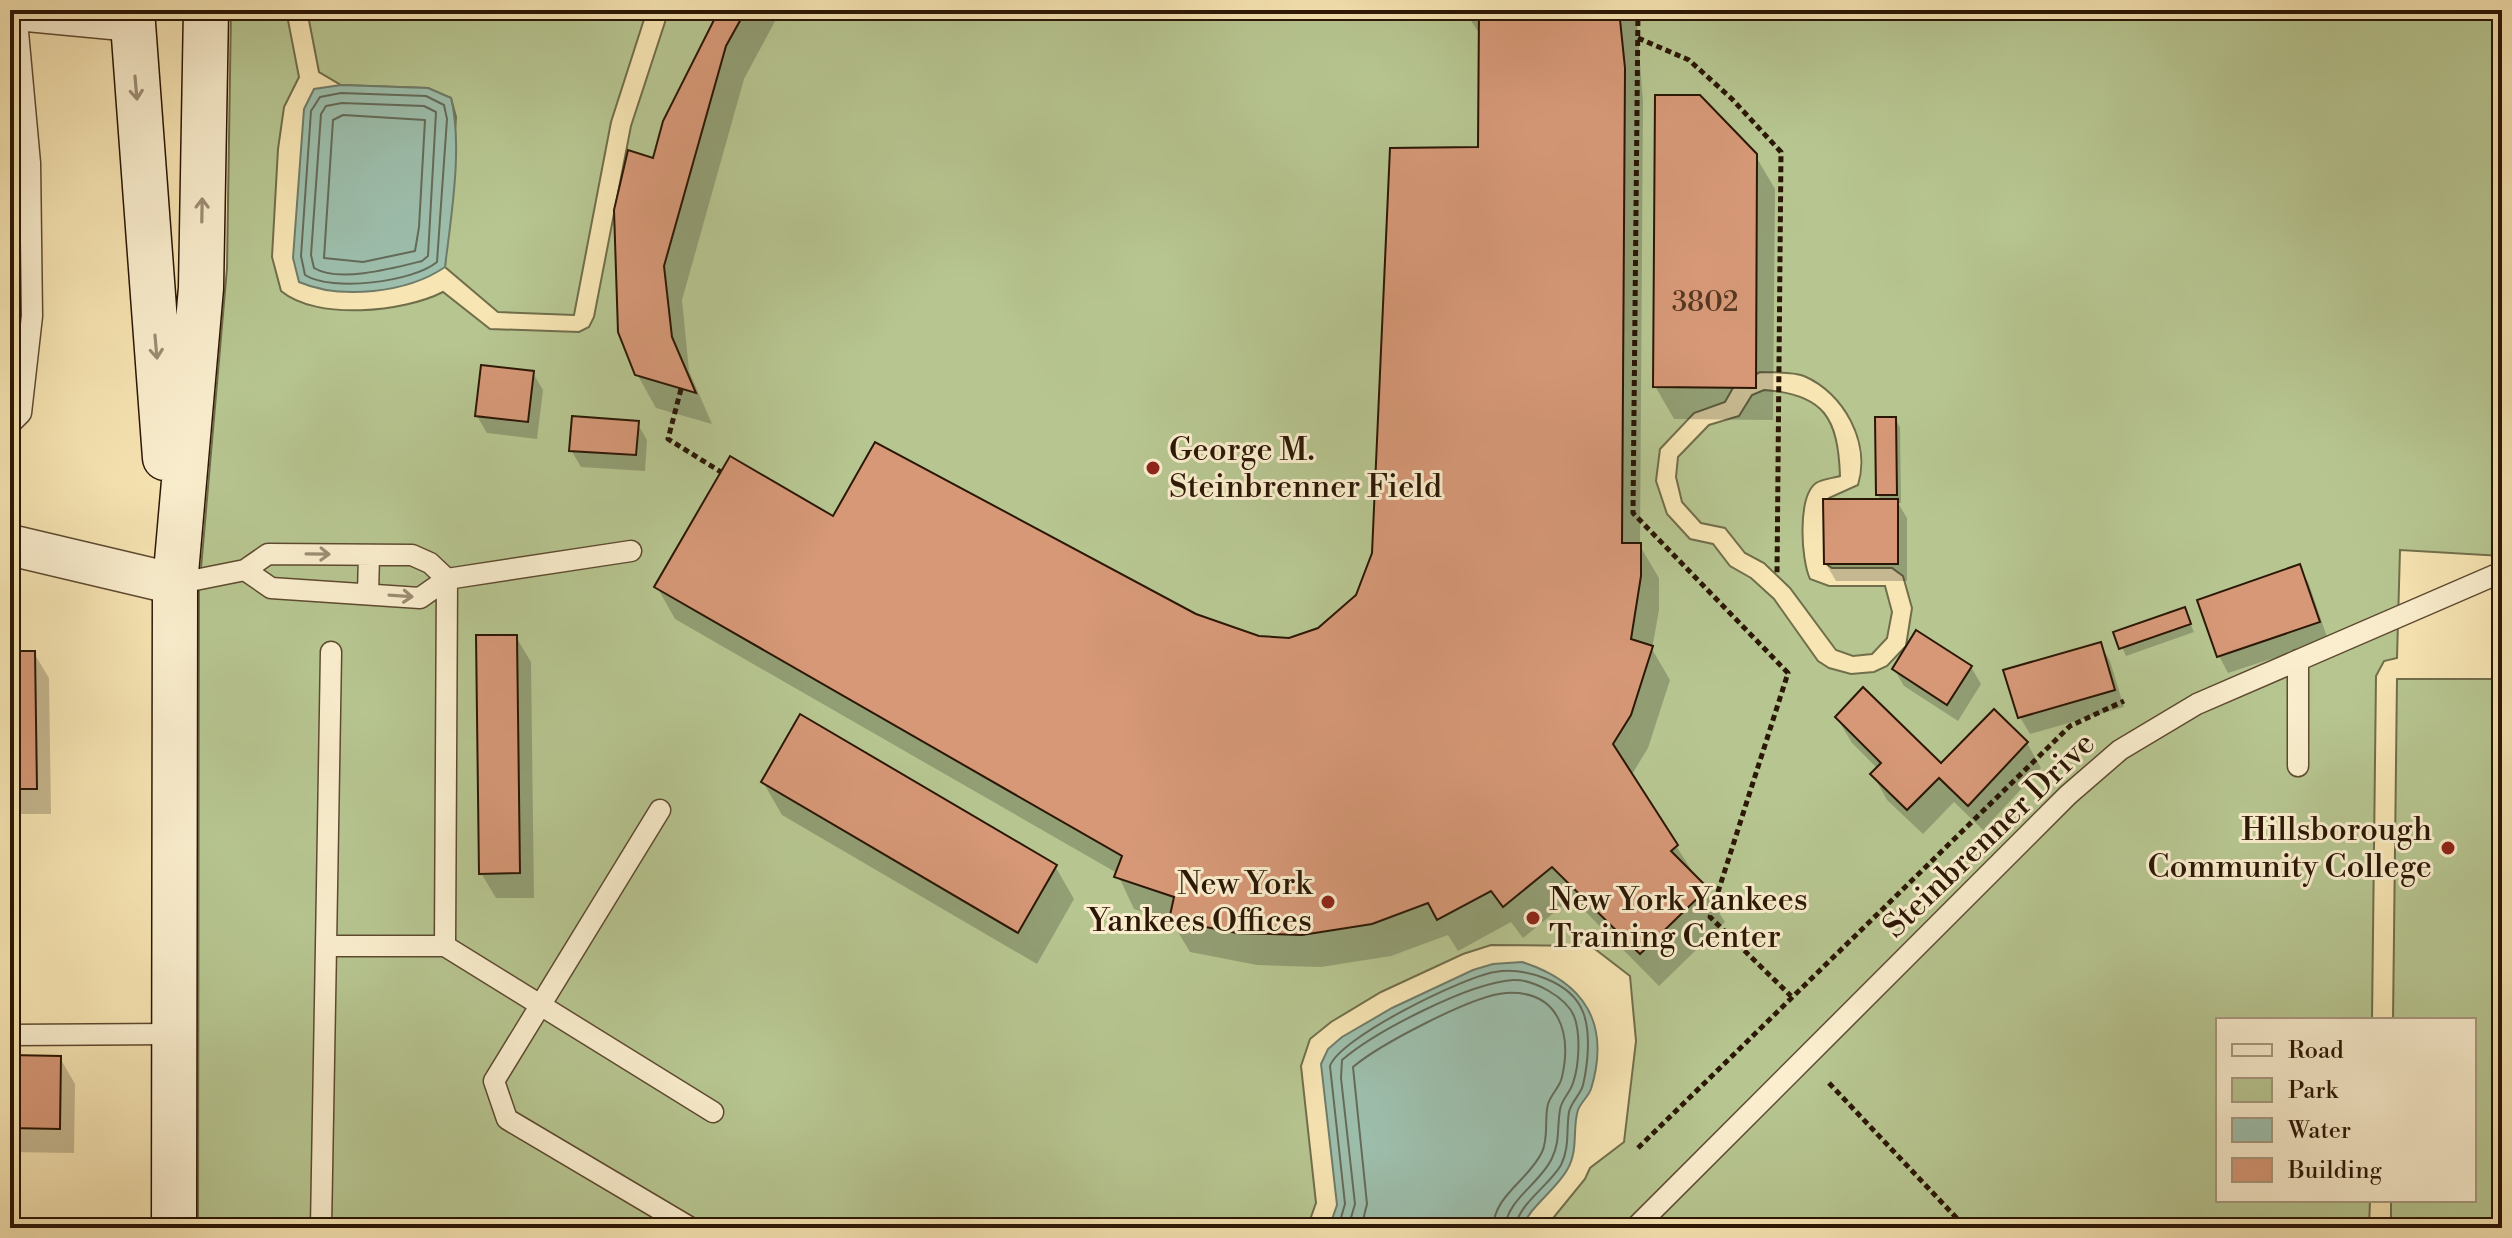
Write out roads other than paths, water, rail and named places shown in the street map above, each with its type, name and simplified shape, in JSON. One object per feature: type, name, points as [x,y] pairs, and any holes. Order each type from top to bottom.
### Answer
[{"type":"street","points":[[175,584],[201,288],[206,10]]},
{"type":"street","points":[[132,21],[175,584],[174,1228]]},
{"type":"street","points":[[10,545],[175,584]]},
{"type":"lane","points":[[10,424],[21,413],[32,316],[30,163],[16,15],[132,21]]},
{"type":"lane","points":[[245,570],[271,588],[420,598],[447,579],[631,551]]},
{"type":"lane","points":[[175,584],[245,570],[268,554],[412,555],[430,563],[447,579],[445,946]]},
{"type":"lane","points":[[368,594],[369,555]]},
{"type":"lane","name":"Steinbrenner Drive","points":[[1635,1228],[2092,772],[2120,750],[2197,704],[2502,572]]},
{"type":"lane","points":[[321,1228],[331,652]]},
{"type":"lane","points":[[2298,660],[2298,766]]},
{"type":"lane","points":[[660,810],[494,1081],[507,1119],[691,1228]]},
{"type":"lane","points":[[326,946],[445,946],[713,1112]]},
{"type":"lane","points":[[10,1035],[174,1034]]},
{"type":"water","points":[[341,85],[428,88],[451,98],[456,159],[450,226],[445,267],[430,276],[393,288],[354,292],[316,288],[299,282],[293,258],[304,109],[314,89]]},
{"type":"water","points":[[1522,962],[1562,981],[1587,1008],[1594,1025],[1597,1044],[1591,1089],[1578,1110],[1573,1155],[1562,1178],[1522,1228],[1329,1228],[1337,1205],[1321,1064],[1328,1049],[1342,1037],[1392,1008],[1473,970],[1493,964]]},
{"type":"place","name":"George M. Steinbrenner Field","points":[[1153,468]]},
{"type":"place","name":"Hillsborough Community College","points":[[2448,848]]},
{"type":"place","name":"New York Yankees Offices","points":[[1328,902]]},
{"type":"place","name":"New York Yankees Training Center","points":[[1533,918]]}]
